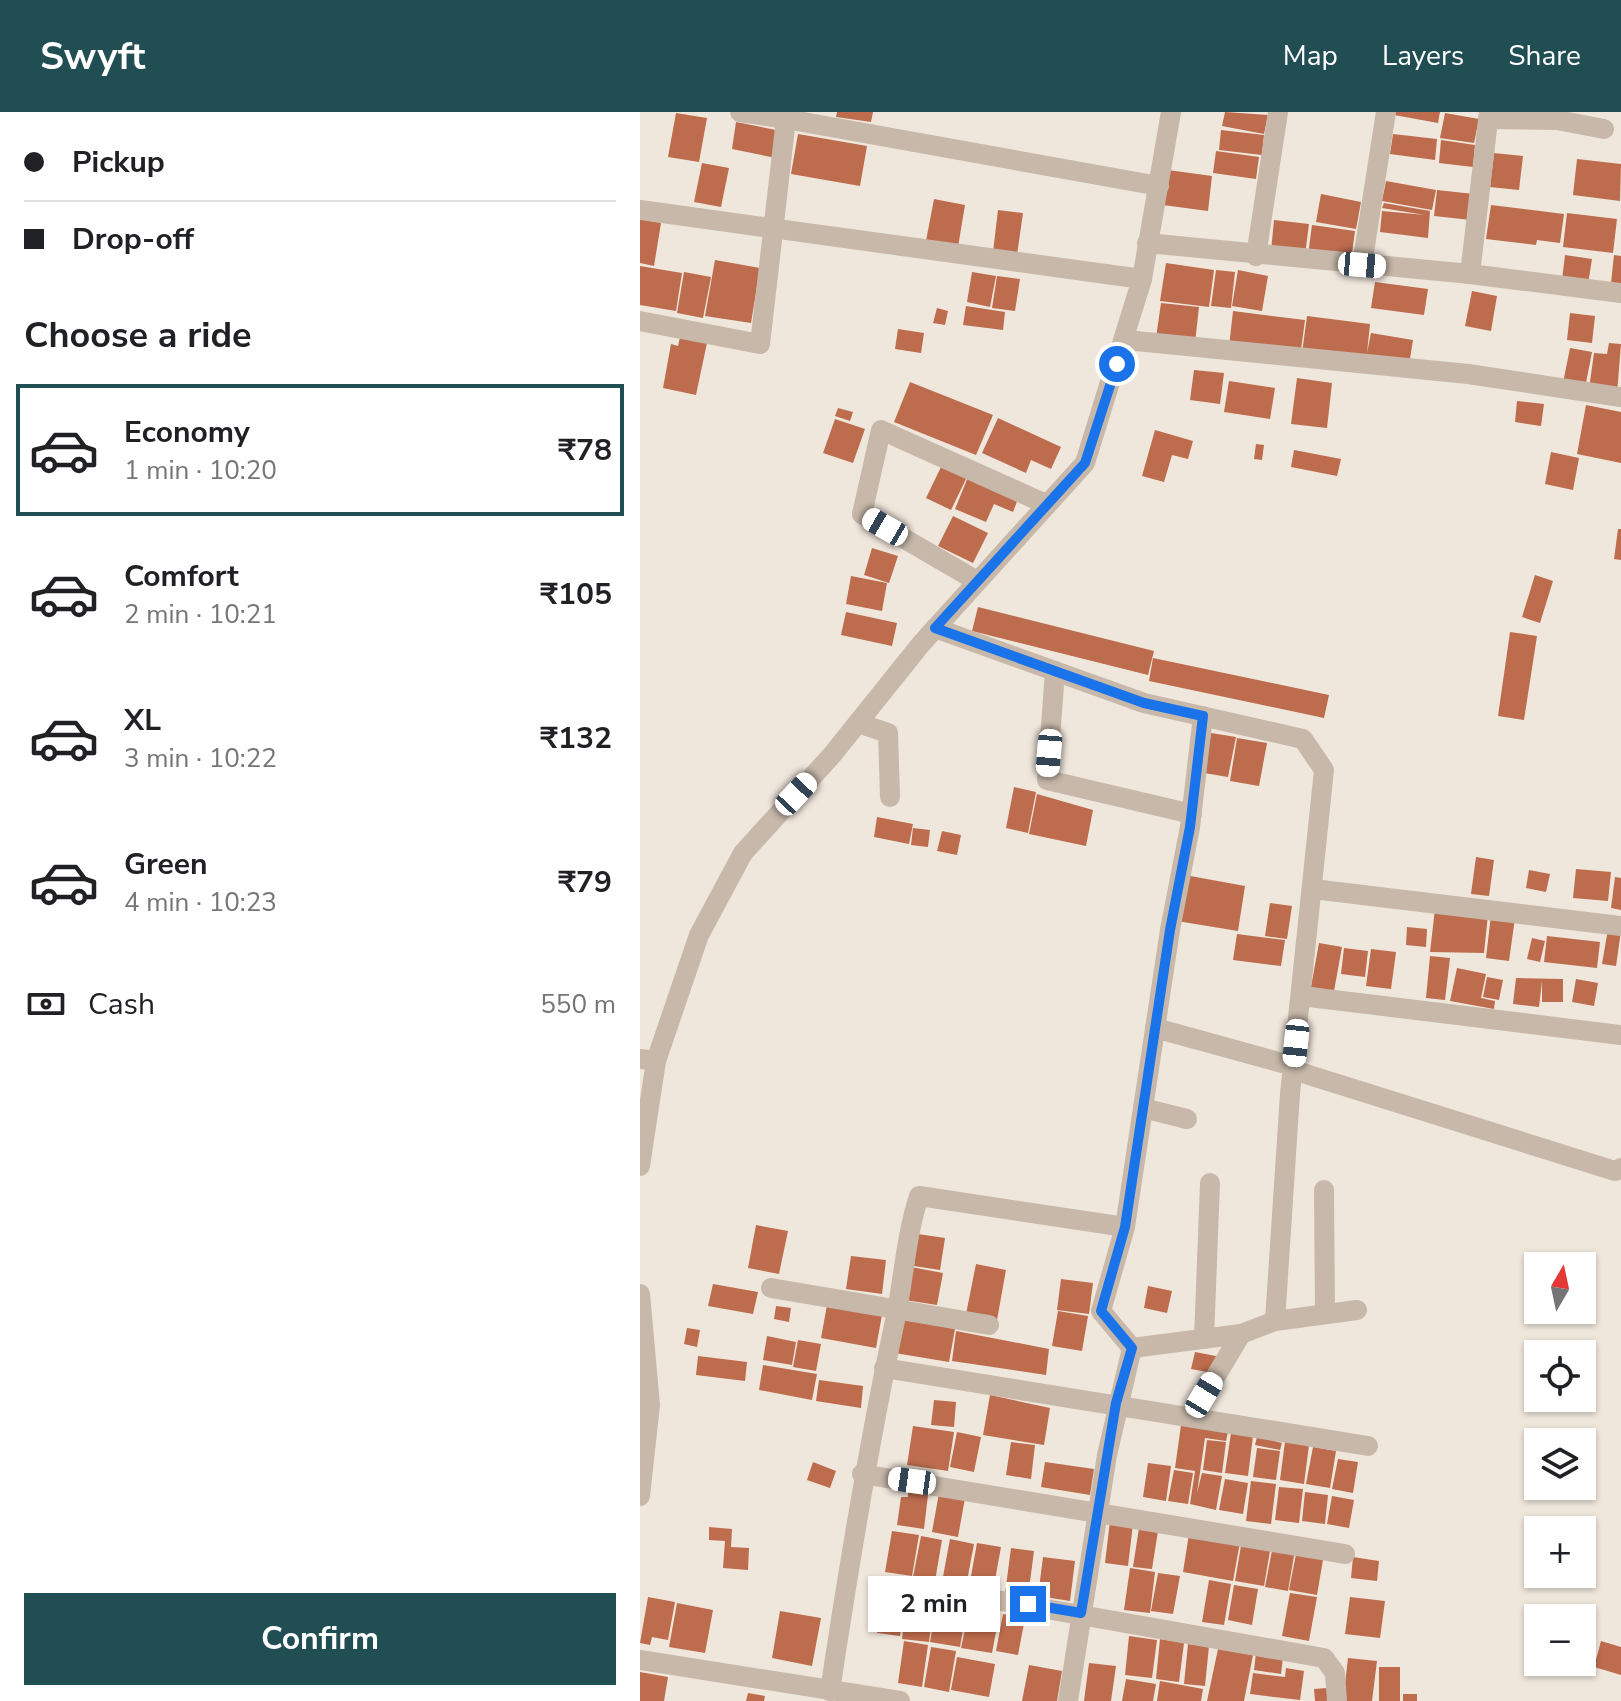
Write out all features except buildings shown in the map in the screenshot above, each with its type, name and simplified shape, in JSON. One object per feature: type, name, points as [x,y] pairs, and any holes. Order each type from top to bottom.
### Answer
[{"type":"street","points":[[740,112],[787,116],[1159,186]]},
{"type":"street","points":[[640,1166],[648,1060],[699,935],[743,853],[858,723],[935,628],[1085,463],[1126,340],[1142,279],[1171,112]]},
{"type":"street","points":[[1256,256],[1278,112]]},
{"type":"street","points":[[1362,265],[1386,112]]},
{"type":"street","points":[[640,321],[760,344],[771,229],[787,116]]},
{"type":"street","points":[[1470,274],[1489,116],[1557,120],[1604,129]]},
{"type":"street","points":[[640,210],[1142,279]]},
{"type":"street","points":[[1147,243],[1256,256],[1470,274],[1621,293]]},
{"type":"street","points":[[1126,340],[1468,374],[1621,397]]},
{"type":"street","points":[[977,581],[862,514],[881,430],[1046,504]]},
{"type":"street","points":[[935,628],[1144,703],[1303,739],[1324,770],[1293,1068],[1275,1321]]},
{"type":"street","points":[[1055,671],[1047,780],[1192,814]]},
{"type":"street","points":[[1132,1348],[1101,1311],[1125,1227],[1192,814],[1203,716]]},
{"type":"street","points":[[858,723],[888,733],[890,797]]},
{"type":"street","points":[[1313,889],[1621,926]]},
{"type":"street","points":[[1301,996],[1621,1035]]},
{"type":"street","points":[[1155,1028],[1293,1068],[1615,1171],[1621,1168]]},
{"type":"street","points":[[1143,1108],[1187,1119]]},
{"type":"street","points":[[1204,1339],[1210,1183]]},
{"type":"street","points":[[1324,1190],[1325,1314]]},
{"type":"street","points":[[830,1691],[862,1474],[897,1311],[906,1237],[919,1196],[1125,1227]]},
{"type":"street","points":[[771,1288],[989,1325]]},
{"type":"street","points":[[640,1294],[645,1404],[640,1496]]},
{"type":"street","points":[[1132,1348],[1241,1334],[1275,1321],[1357,1310]]},
{"type":"street","points":[[1192,1416],[1241,1334]]},
{"type":"street","points":[[1068,1701],[1116,1403],[1132,1348]]},
{"type":"street","points":[[884,1368],[1368,1446]]},
{"type":"street","points":[[862,1474],[1345,1554]]},
{"type":"street","points":[[922,1587],[1324,1658],[1335,1673],[1337,1701]]},
{"type":"street","points":[[640,1660],[900,1701]]},
{"type":"route","points":[[1028,1604],[1081,1613],[1116,1403],[1132,1348],[1101,1311],[1125,1227],[1170,930],[1190,827],[1203,716],[1144,703],[935,628],[1085,463],[1117,364]]}]
